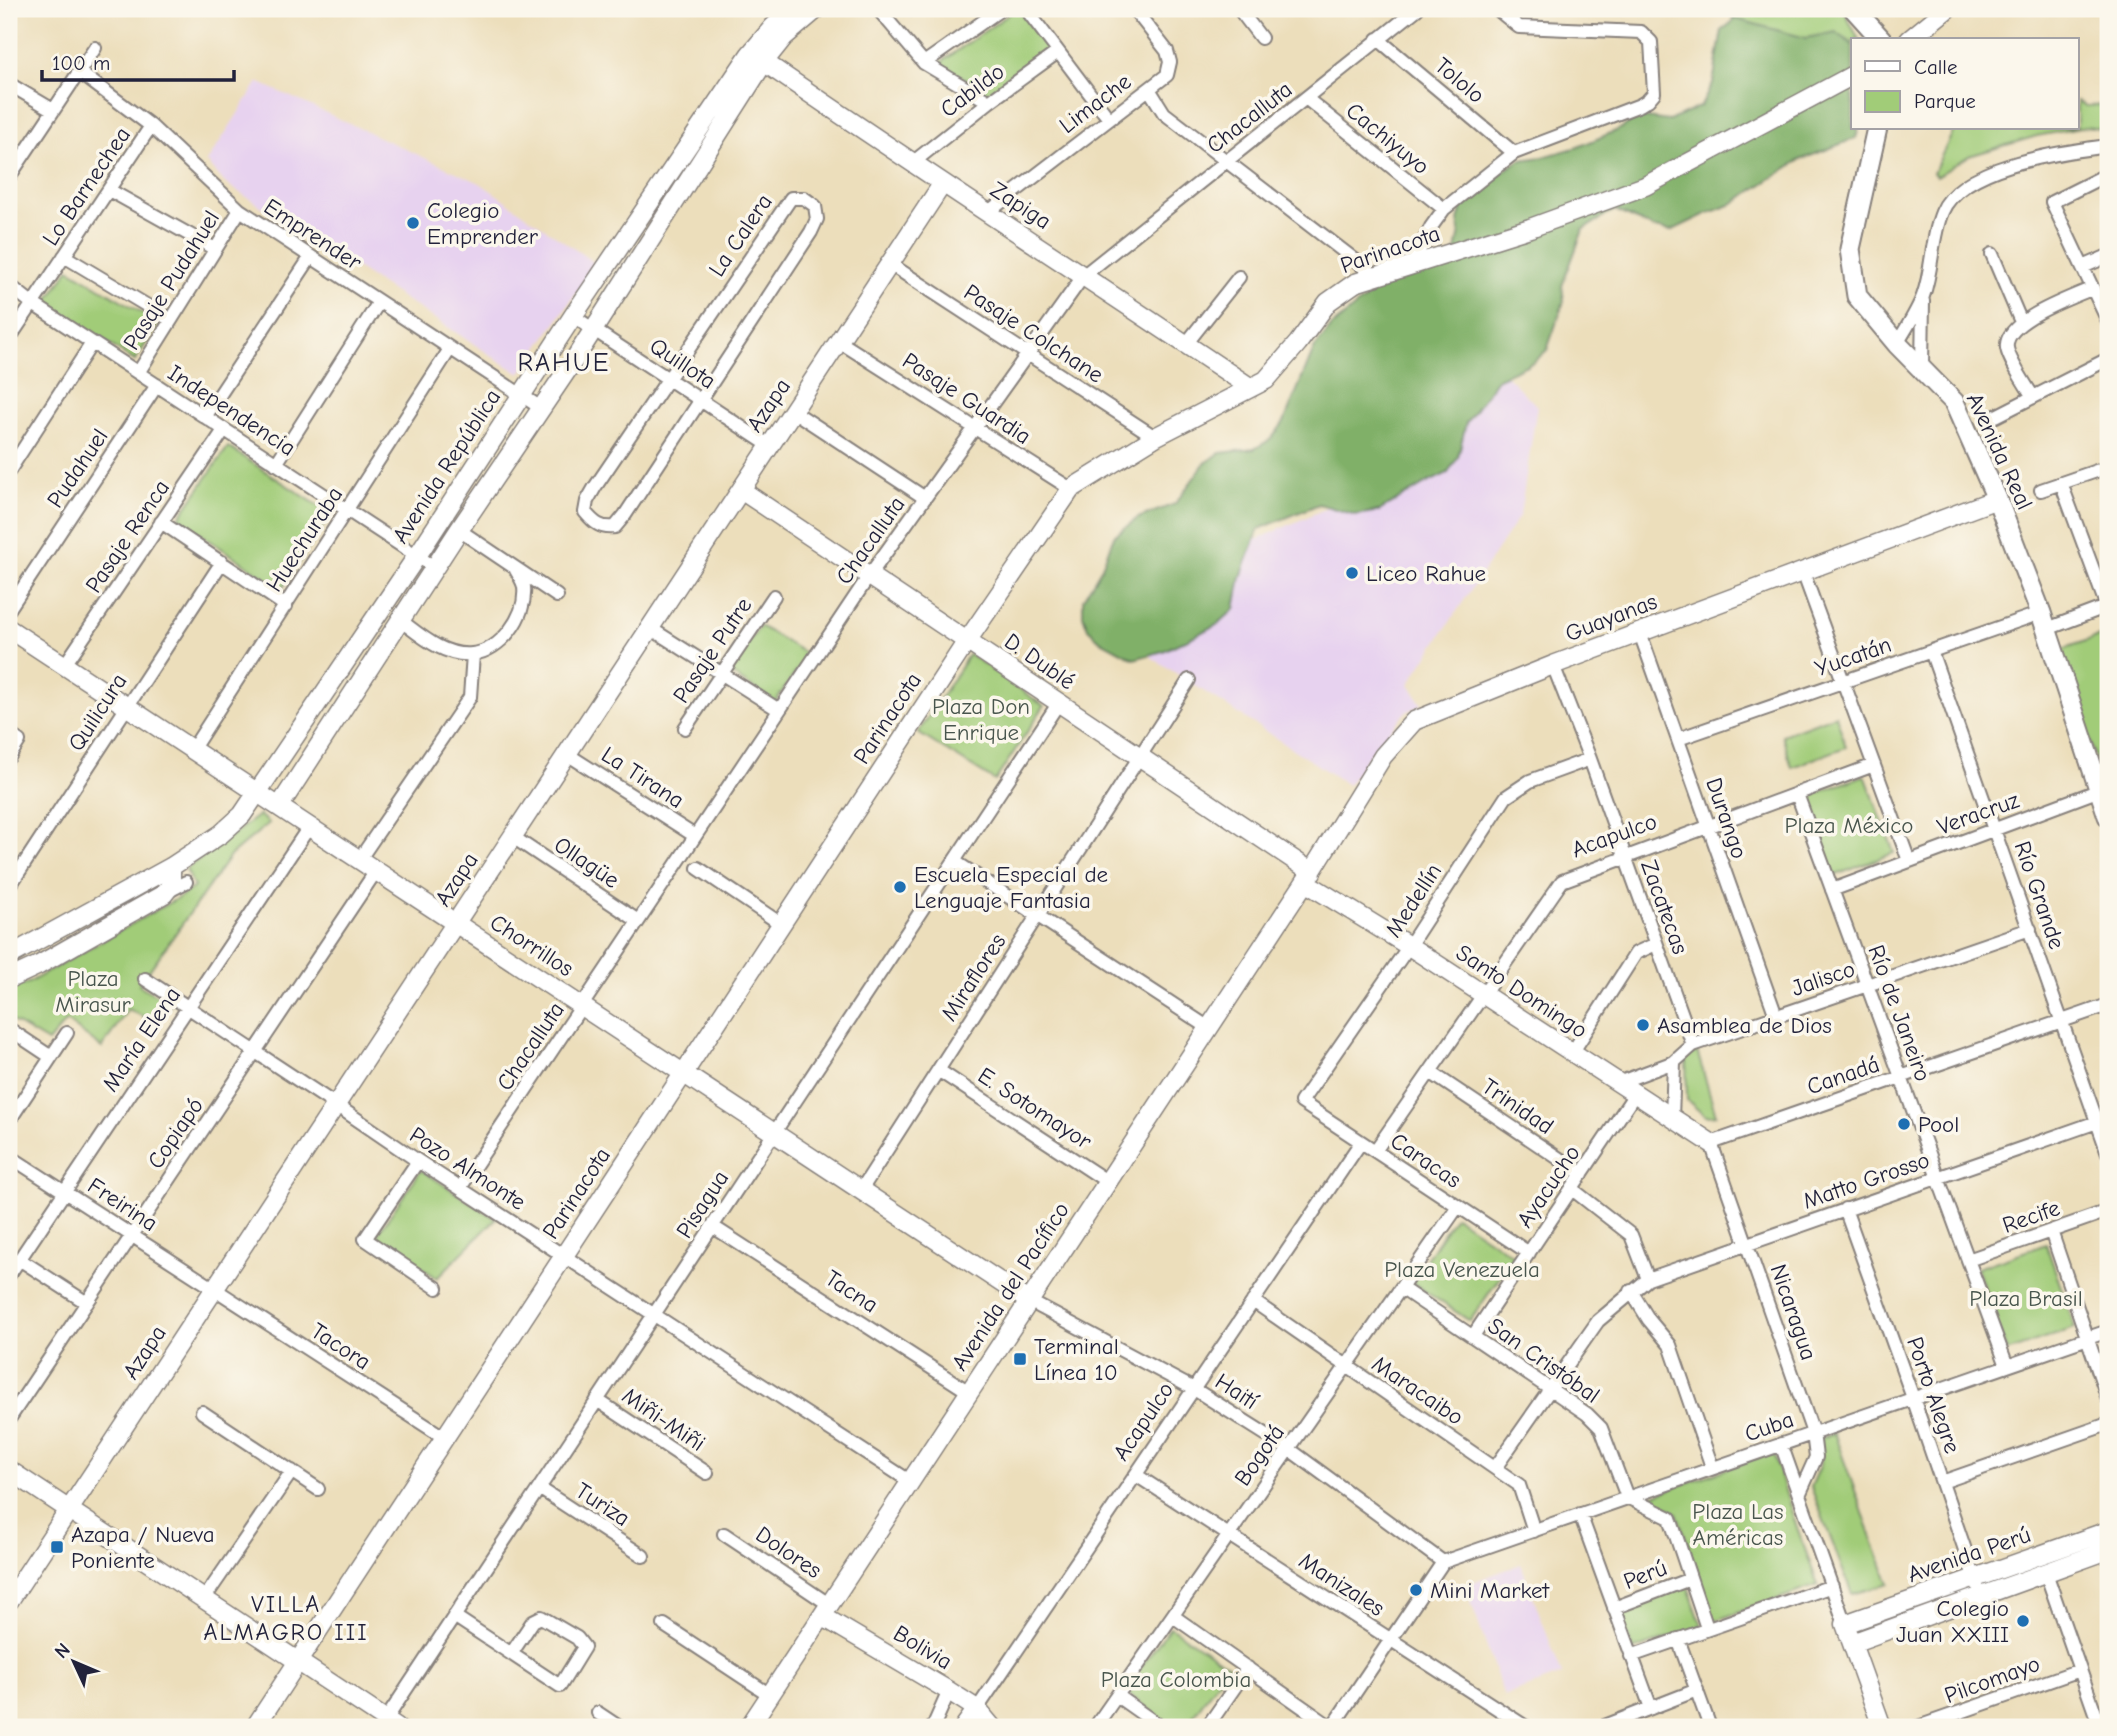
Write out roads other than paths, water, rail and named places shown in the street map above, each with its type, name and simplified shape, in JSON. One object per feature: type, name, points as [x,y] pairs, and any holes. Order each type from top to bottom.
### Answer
[{"type":"main road","points":[[1854,9],[1880,38]]},
{"type":"main road","name":"Avenida Real","points":[[1877,130],[1850,249],[1857,296],[1897,344],[1954,402],[1997,499],[2044,621],[2108,816]]},
{"type":"street","name":"Avenida República","points":[[10,951],[93,911],[172,867],[221,834],[242,815],[750,54],[773,27],[794,9]]},
{"type":"street","name":"Avenida República","points":[[279,807],[458,530],[593,329],[764,62],[789,32],[817,9]]},
{"type":"street","points":[[878,9],[924,63],[989,103]]},
{"type":"street","points":[[924,63],[1001,9]]},
{"type":"street","points":[[1027,9],[1109,119]]},
{"type":"street","name":"Limache","points":[[987,213],[1167,75],[1170,62],[1167,51],[1134,9]]},
{"type":"street","name":"Chacalluta","points":[[460,1188],[869,576],[1084,275],[1417,9]]},
{"type":"street","points":[[1411,267],[1431,227],[1444,209],[1514,153],[1648,100],[1654,93],[1651,42],[1642,32],[1519,27],[1497,9]]},
{"type":"street","points":[[1911,38],[1947,9]]},
{"type":"street","points":[[1246,11],[1261,38]]},
{"type":"street","name":"Tololo","points":[[1378,39],[1514,153]]},
{"type":"street","points":[[9,177],[95,48]]},
{"type":"street","name":"Cabildo","points":[[912,164],[1058,52]]},
{"type":"street","name":"Zapiga","points":[[764,62],[912,164],[1084,275],[1251,388]]},
{"type":"street","name":"Emprender","points":[[79,72],[151,126],[240,210],[541,408]]},
{"type":"street","name":"Parinacota","points":[[255,1727],[967,640],[1071,489],[1155,437],[1266,380],[1328,302],[1355,283],[1411,267],[1645,186],[1851,76]]},
{"type":"street","points":[[9,84],[53,110]]},
{"type":"street","points":[[1149,89],[1164,114],[1377,278]]},
{"type":"street","name":"Cachiyuyo","points":[[1307,99],[1444,209]]},
{"type":"street","name":"Lo Barnechea","points":[[9,339],[151,126]]},
{"type":"street","points":[[1922,367],[1923,296],[1942,211],[1960,188],[1992,172],[2052,154],[2108,148]]},
{"type":"street","points":[[2108,174],[2052,202],[2108,321]]},
{"type":"street","name":"Azapa","points":[[10,1598],[943,183]]},
{"type":"street","points":[[109,190],[215,249]]},
{"type":"street","name":"La Calera","points":[[791,198],[804,198],[815,206],[817,219],[811,232],[615,527],[606,528],[593,523],[585,512],[587,501],[668,379],[791,198]]},
{"type":"street","name":"Pasaje Pudahuel","points":[[138,373],[240,210]]},
{"type":"street","points":[[1992,254],[2021,322]]},
{"type":"street","points":[[64,256],[170,320]]},
{"type":"street","points":[[2083,267],[2108,256]]},
{"type":"street","points":[[205,417],[310,258]]},
{"type":"street","name":"Pasaje Colchane","points":[[890,264],[1155,437]]},
{"type":"street","points":[[1186,344],[1239,277]]},
{"type":"street","name":"Independencia","points":[[9,285],[33,304],[434,567]]},
{"type":"street","points":[[2033,397],[2007,349],[2009,335],[2021,322],[2092,288]]},
{"type":"street","points":[[1897,344],[1923,296]]},
{"type":"street","points":[[276,464],[379,302]]},
{"type":"street","name":"Quillota","points":[[573,316],[770,446]]},
{"type":"street","name":"Pasaje Guardia","points":[[840,342],[1071,489]]},
{"type":"street","points":[[9,471],[92,343]]},
{"type":"street","name":"Huechuraba","points":[[192,750],[450,349]]},
{"type":"street","points":[[1996,416],[2108,359]]},
{"type":"street","name":"Pudahuel","points":[[9,609],[157,385]]},
{"type":"street","points":[[793,411],[925,498]]},
{"type":"street","name":"Pasaje Renca","points":[[64,666],[225,430]]},
{"type":"street","points":[[2041,490],[2108,467]]},
{"type":"street","points":[[2061,483],[2108,606]]},
{"type":"street","name":"D. Dublé","points":[[741,490],[1140,757],[1309,877]]},
{"type":"street","name":"Guayanas","points":[[1309,877],[1383,756],[1415,721],[1553,665],[1997,499]]},
{"type":"street","points":[[162,522],[286,606]]},
{"type":"street","points":[[458,530],[556,596]]},
{"type":"street","name":"Quilicura","points":[[9,887],[222,562]]},
{"type":"street","points":[[400,620],[435,645],[450,651],[473,654],[502,640],[514,627],[522,610],[524,586],[515,568]]},
{"type":"street","points":[[1803,572],[1909,861]]},
{"type":"street","name":"Pasaje Putre","points":[[685,728],[774,596]]},
{"type":"street","name":"Yucatán","points":[[1678,739],[1931,651],[2108,606]]},
{"type":"street","points":[[650,628],[779,710]]},
{"type":"street","name":"Chorrillos","points":[[9,629],[1029,1301]]},
{"type":"street","name":"Durango","points":[[1640,633],[1776,1016]]},
{"type":"street","name":"Río Grande","points":[[1931,651],[2108,1153]]},
{"type":"street","points":[[359,860],[470,697],[473,654]]},
{"type":"street","name":"Zacatecas","points":[[1553,665],[1590,759],[1693,1045]]},
{"type":"street","name":"Miraflores","points":[[861,1190],[1189,680]]},
{"type":"street","name":"Pisagua","points":[[388,1725],[454,1616],[1058,704]]},
{"type":"street","points":[[9,734],[19,741],[9,757]]},
{"type":"street","name":"La Tirana","points":[[567,754],[695,836]]},
{"type":"street","name":"Medellín","points":[[1301,1102],[1409,946],[1506,797],[1530,781],[1590,759]]},
{"type":"street","name":"Acapulco","points":[[1375,1151],[1562,881],[1874,765]]},
{"type":"street","name":"Veracruz","points":[[1832,890],[2100,790]]},
{"type":"street","name":"Río de Janeiro","points":[[1797,794],[2007,1366]]},
{"type":"street","name":"María Elena","points":[[9,1275],[309,827]]},
{"type":"street","name":"Ollagüe","points":[[513,837],[638,921]]},
{"type":"street","points":[[954,860],[1209,1028]]},
{"type":"street","points":[[161,896],[171,885],[172,867]]},
{"type":"street","points":[[698,868],[781,924]]},
{"type":"street","name":"Copiapó","points":[[9,1419],[376,871]]},
{"type":"street","name":"Santo Domingo","points":[[1309,877],[1409,946],[1711,1143]]},
{"type":"street","name":"Avenida del Pacífico","points":[[749,1727],[1309,877]]},
{"type":"street","points":[[9,979],[39,965],[186,882]]},
{"type":"street","points":[[93,911],[98,932]]},
{"type":"street","name":"Jalisco","points":[[1618,1083],[1674,1062],[1693,1045],[2030,929]]},
{"type":"street","points":[[1572,1053],[1636,953],[1656,944]]},
{"type":"street","name":"Pozo Almonte","points":[[145,979],[418,1161],[911,1482]]},
{"type":"street","name":"Canadá","points":[[1711,1143],[2108,1005]]},
{"type":"street","points":[[9,1028],[51,1057]]},
{"type":"street","points":[[9,1121],[67,1032]]},
{"type":"street","points":[[1672,1118],[1674,1062]]},
{"type":"street","name":"E. Sotomayor","points":[[938,1070],[1108,1182]]},
{"type":"street","name":"Trinidad","points":[[1430,1072],[1582,1174]]},
{"type":"street","name":"Ayacucho","points":[[1473,1336],[1635,1094]]},
{"type":"street","name":"Caracas","points":[[1301,1102],[1529,1253]]},
{"type":"street","name":"Matto Grosso","points":[[1495,1468],[1598,1321],[1648,1279],[2097,1122]]},
{"type":"street","name":"Acapulco","points":[[964,1727],[1361,1142]]},
{"type":"street","name":"Nicaragua","points":[[1711,1143],[1813,1433],[1815,1457],[1799,1495]]},
{"type":"street","name":"Freirina","points":[[9,1156],[215,1289]]},
{"type":"street","points":[[418,1161],[365,1239],[437,1288]]},
{"type":"street","points":[[1572,1189],[1631,1235],[1648,1279]]},
{"type":"street","name":"Bogotá","points":[[1095,1727],[1458,1206]]},
{"type":"street","name":"Porto Alegre","points":[[1845,1209],[1981,1596]]},
{"type":"street","name":"Recife","points":[[1968,1260],[2108,1211]]},
{"type":"street","name":"Tacna","points":[[712,1226],[970,1392]]},
{"type":"street","points":[[2051,1231],[2108,1399]]},
{"type":"street","points":[[19,1259],[87,1303]]},
{"type":"street","name":"San Cristóbal","points":[[1401,1287],[1587,1413],[1601,1428],[1627,1497]]},
{"type":"street","name":"Tacora","points":[[215,1289],[445,1438]]},
{"type":"street","points":[[1631,1291],[1648,1320],[1670,1345],[1712,1467]]},
{"type":"street","name":"Haití","points":[[1029,1301],[1194,1389],[1289,1449],[1443,1562]]},
{"type":"street","name":"Maracaibo","points":[[1253,1301],[1519,1485],[1534,1531]]},
{"type":"street","name":"Cuba","points":[[1443,1562],[2108,1331]]},
{"type":"street","name":"Miñi-Miñi","points":[[597,1400],[707,1473]]},
{"type":"street","points":[[202,1412],[318,1489]]},
{"type":"street","points":[[1942,1482],[2108,1423]]},
{"type":"street","points":[[1781,1444],[1882,1727]]},
{"type":"street","points":[[9,1470],[388,1725]]},
{"type":"street","points":[[204,1599],[292,1471]]},
{"type":"street","name":"Manizales","points":[[1136,1475],[1526,1727]]},
{"type":"street","name":"Turiza","points":[[539,1488],[643,1556]]},
{"type":"street","points":[[1627,1497],[1670,1518],[1707,1628]]},
{"type":"street","points":[[1580,1514],[1650,1708]]},
{"type":"street","name":"Avenida Perú","points":[[1845,1623],[2108,1531]]},
{"type":"street","name":"Dolores","points":[[724,1534],[826,1610]]},
{"type":"street","name":"Avenida Perú","points":[[1852,1643],[2108,1550]]},
{"type":"street","points":[[1173,1616],[1332,1727],[1443,1562]]},
{"type":"street","points":[[2046,1573],[2080,1670],[2102,1718]]},
{"type":"street","name":"Perú","points":[[1614,1608],[1690,1580]]},
{"type":"street","points":[[1631,1656],[1832,1586]]},
{"type":"street","name":"Bolivia","points":[[826,1610],[977,1709],[992,1727]]},
{"type":"street","points":[[454,1616],[511,1654],[560,1686],[584,1647],[577,1638],[541,1616],[533,1621],[511,1654]]},
{"type":"street","points":[[664,1625],[770,1695]]},
{"type":"street","points":[[1678,1639],[1710,1727]]},
{"type":"street","points":[[1207,1727],[1248,1668]]},
{"type":"street","name":"Pilcomayo","points":[[1918,1727],[2080,1670]]},
{"type":"street","points":[[1604,1727],[1697,1690]]},
{"type":"street","points":[[933,1727],[949,1691]]},
{"type":"street","points":[[1117,1696],[1161,1727]]},
{"type":"street","points":[[598,1713],[619,1727]]},
{"type":"place","name":"Colegio Emprender","points":[[413,223]]},
{"type":"place","name":"Liceo Rahue","points":[[1352,573]]},
{"type":"place","name":"Escuela Especial de Lenguaje Fantasia","points":[[900,887]]},
{"type":"place","name":"Asamblea de Dios","points":[[1643,1025]]},
{"type":"place","name":"Pool","points":[[1904,1124]]},
{"type":"place","name":"Terminal Línea 10","points":[[1020,1359]]},
{"type":"place","name":"Azapa / Nueva Poniente","points":[[57,1547]]},
{"type":"place","name":"Mini Market","points":[[1416,1590]]},
{"type":"place","name":"Colegio Juan XXIII","points":[[2023,1621]]},
{"type":"district","name":"RAHUE","points":[[564,362]]},
{"type":"district","name":"VILLA ALMAGRO III","points":[[286,1618]]},
{"type":"park label","name":"Plaza Don Enrique","points":[[981,719]]},
{"type":"park label","name":"Plaza México","points":[[1849,825]]},
{"type":"park label","name":"Plaza Mirasur","points":[[93,991]]},
{"type":"park label","name":"Plaza Venezuela","points":[[1462,1269]]},
{"type":"park label","name":"Plaza Brasil","points":[[2026,1298]]},
{"type":"park label","name":"Plaza Las Américas","points":[[1738,1524]]},
{"type":"park label","name":"Plaza Colombia","points":[[1176,1679]]}]
